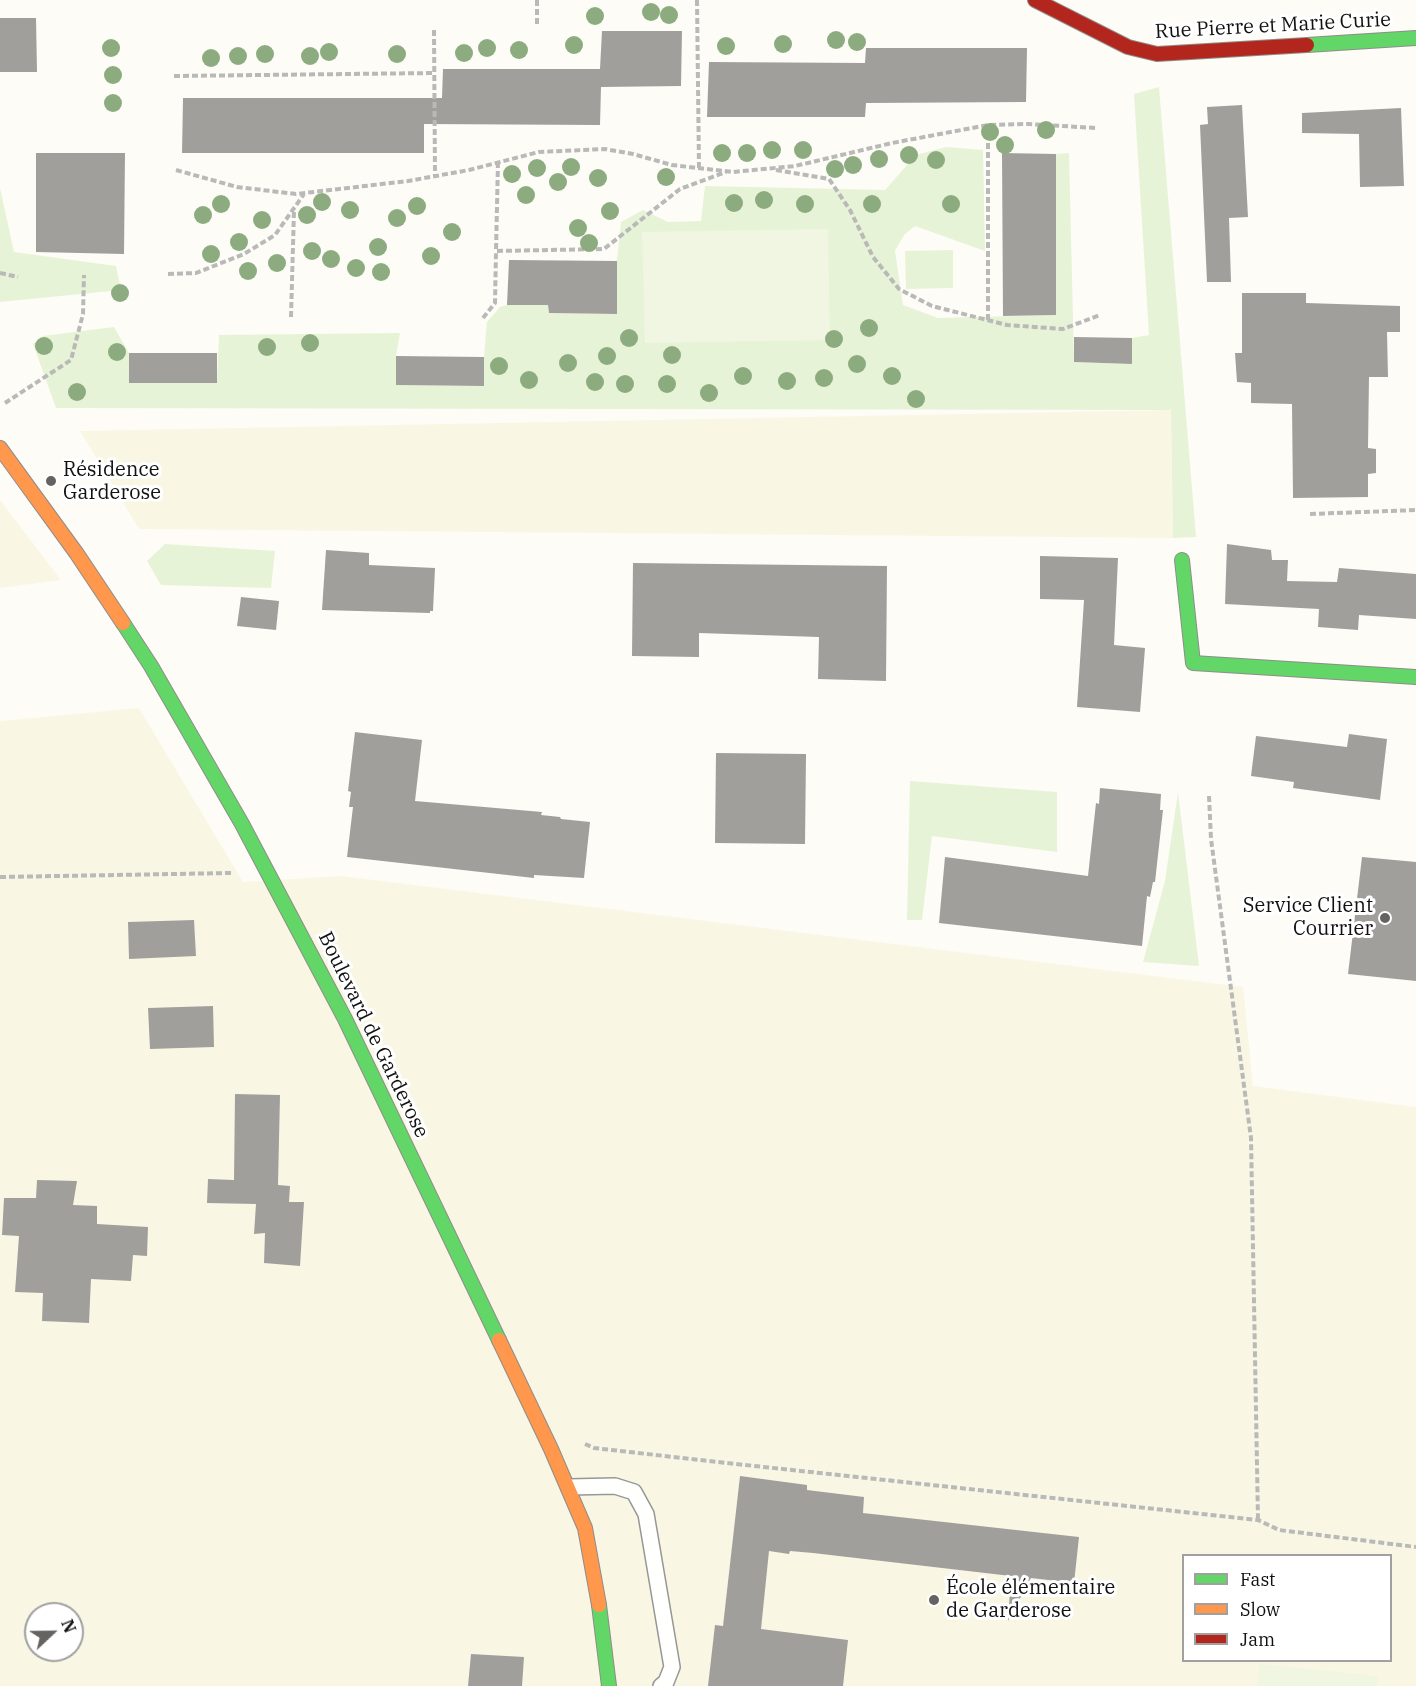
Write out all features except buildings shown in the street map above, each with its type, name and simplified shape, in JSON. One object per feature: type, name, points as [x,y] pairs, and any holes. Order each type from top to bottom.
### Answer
[{"type":"main road","name":"Rue Pierre et Marie Curie","points":[[1035,0],[1128,47],[1156,54],[1416,38]]},
{"type":"main road","name":"Boulevard de Garderose","points":[[0,448],[123,622],[202,753],[345,1018],[569,1487],[585,1528],[601,1617],[609,1686]]},
{"type":"main road","points":[[1182,560],[1193,663],[1416,677]]},
{"type":"lane","points":[[569,1487],[615,1485],[634,1492],[646,1514],[672,1667],[666,1682],[661,1686]]},
{"type":"path","points":[[537,0],[537,27]]},
{"type":"path","points":[[697,0],[699,168]]},
{"type":"path","points":[[434,30],[435,176]]},
{"type":"path","points":[[174,76],[434,73]]},
{"type":"path","points":[[176,170],[237,187],[296,194],[408,181],[539,152],[604,149],[672,165],[733,172],[795,166],[892,143],[988,125],[1028,124],[1096,128]]},
{"type":"path","points":[[988,125],[988,320]]},
{"type":"path","points":[[483,318],[495,303],[498,162]]},
{"type":"path","points":[[769,169],[829,179],[850,210],[873,257],[899,289],[932,306],[1007,325],[1063,329],[1100,315]]},
{"type":"path","points":[[496,251],[604,249],[680,189],[726,171]]},
{"type":"path","points":[[168,274],[196,273],[244,254],[275,235],[305,193]]},
{"type":"path","points":[[291,317],[294,208]]},
{"type":"path","points":[[0,273],[18,277]]},
{"type":"path","points":[[4,403],[71,360],[83,314],[84,274]]},
{"type":"path","points":[[1311,514],[1416,510]]},
{"type":"path","points":[[1209,796],[1211,839],[1251,1138],[1258,1520]]},
{"type":"path","points":[[0,877],[268,872]]},
{"type":"path","points":[[583,1444],[594,1448],[1258,1520],[1279,1530],[1416,1547]]},
{"type":"shaded area","points":[[1171,410],[1173,538],[139,529],[80,431]]},
{"type":"shaded area","points":[[0,500],[61,580],[0,588]]},
{"type":"shaded area","points":[[139,708],[243,882],[341,876],[1243,987],[1253,1086],[1416,1107],[1416,1686],[0,1686],[0,721]]},
{"type":"green space","points":[[1159,87],[1196,537],[1173,538],[1171,410],[56,408],[33,344],[43,336],[114,327],[129,353],[130,383],[217,383],[219,335],[400,333],[396,356],[396,385],[483,386],[487,322],[500,307],[548,305],[549,313],[616,314],[617,261],[621,222],[643,210],[668,222],[701,221],[705,186],[885,190],[916,155],[946,147],[983,150],[985,251],[915,226],[904,235],[895,251],[903,305],[938,318],[1056,315],[1056,154],[1069,153],[1074,362],[1131,364],[1132,338],[1149,335],[1134,94]]},
{"type":"green space","points":[[0,188],[14,252],[116,266],[121,290],[0,302]]},
{"type":"green space","points":[[828,229],[830,340],[645,343],[642,232]]},
{"type":"green space","points":[[953,250],[953,288],[906,289],[905,251]]},
{"type":"green space","points":[[165,544],[275,551],[271,588],[161,585],[147,561]]},
{"type":"green space","points":[[910,781],[1057,792],[1057,852],[932,836],[922,920],[907,920]]},
{"type":"green space","points":[[1178,792],[1199,966],[1143,962],[1165,881]]},
{"type":"green space","points":[[1260,1664],[1378,1676],[1377,1686],[1257,1686]]},
{"type":"traffic: fast","points":[[1307,45],[1416,38]]},
{"type":"traffic: fast","points":[[1182,560],[1193,663],[1416,677]]},
{"type":"traffic: fast","points":[[123,623],[151,666],[242,824],[345,1019],[499,1340]]},
{"type":"traffic: fast","points":[[599,1605],[609,1686]]},
{"type":"traffic: slow","points":[[0,448],[77,554],[123,623]]},
{"type":"traffic: slow","points":[[499,1340],[551,1449],[585,1528],[599,1605]]},
{"type":"traffic: jam","points":[[1035,0],[1128,47],[1157,54],[1307,45]]},
{"type":"place","name":"Résidence Garderose","points":[[51,481]]},
{"type":"place","name":"Service Client Courrier","points":[[1385,918]]},
{"type":"place","name":"École élémentaire de Garderose","points":[[934,1600]]}]
